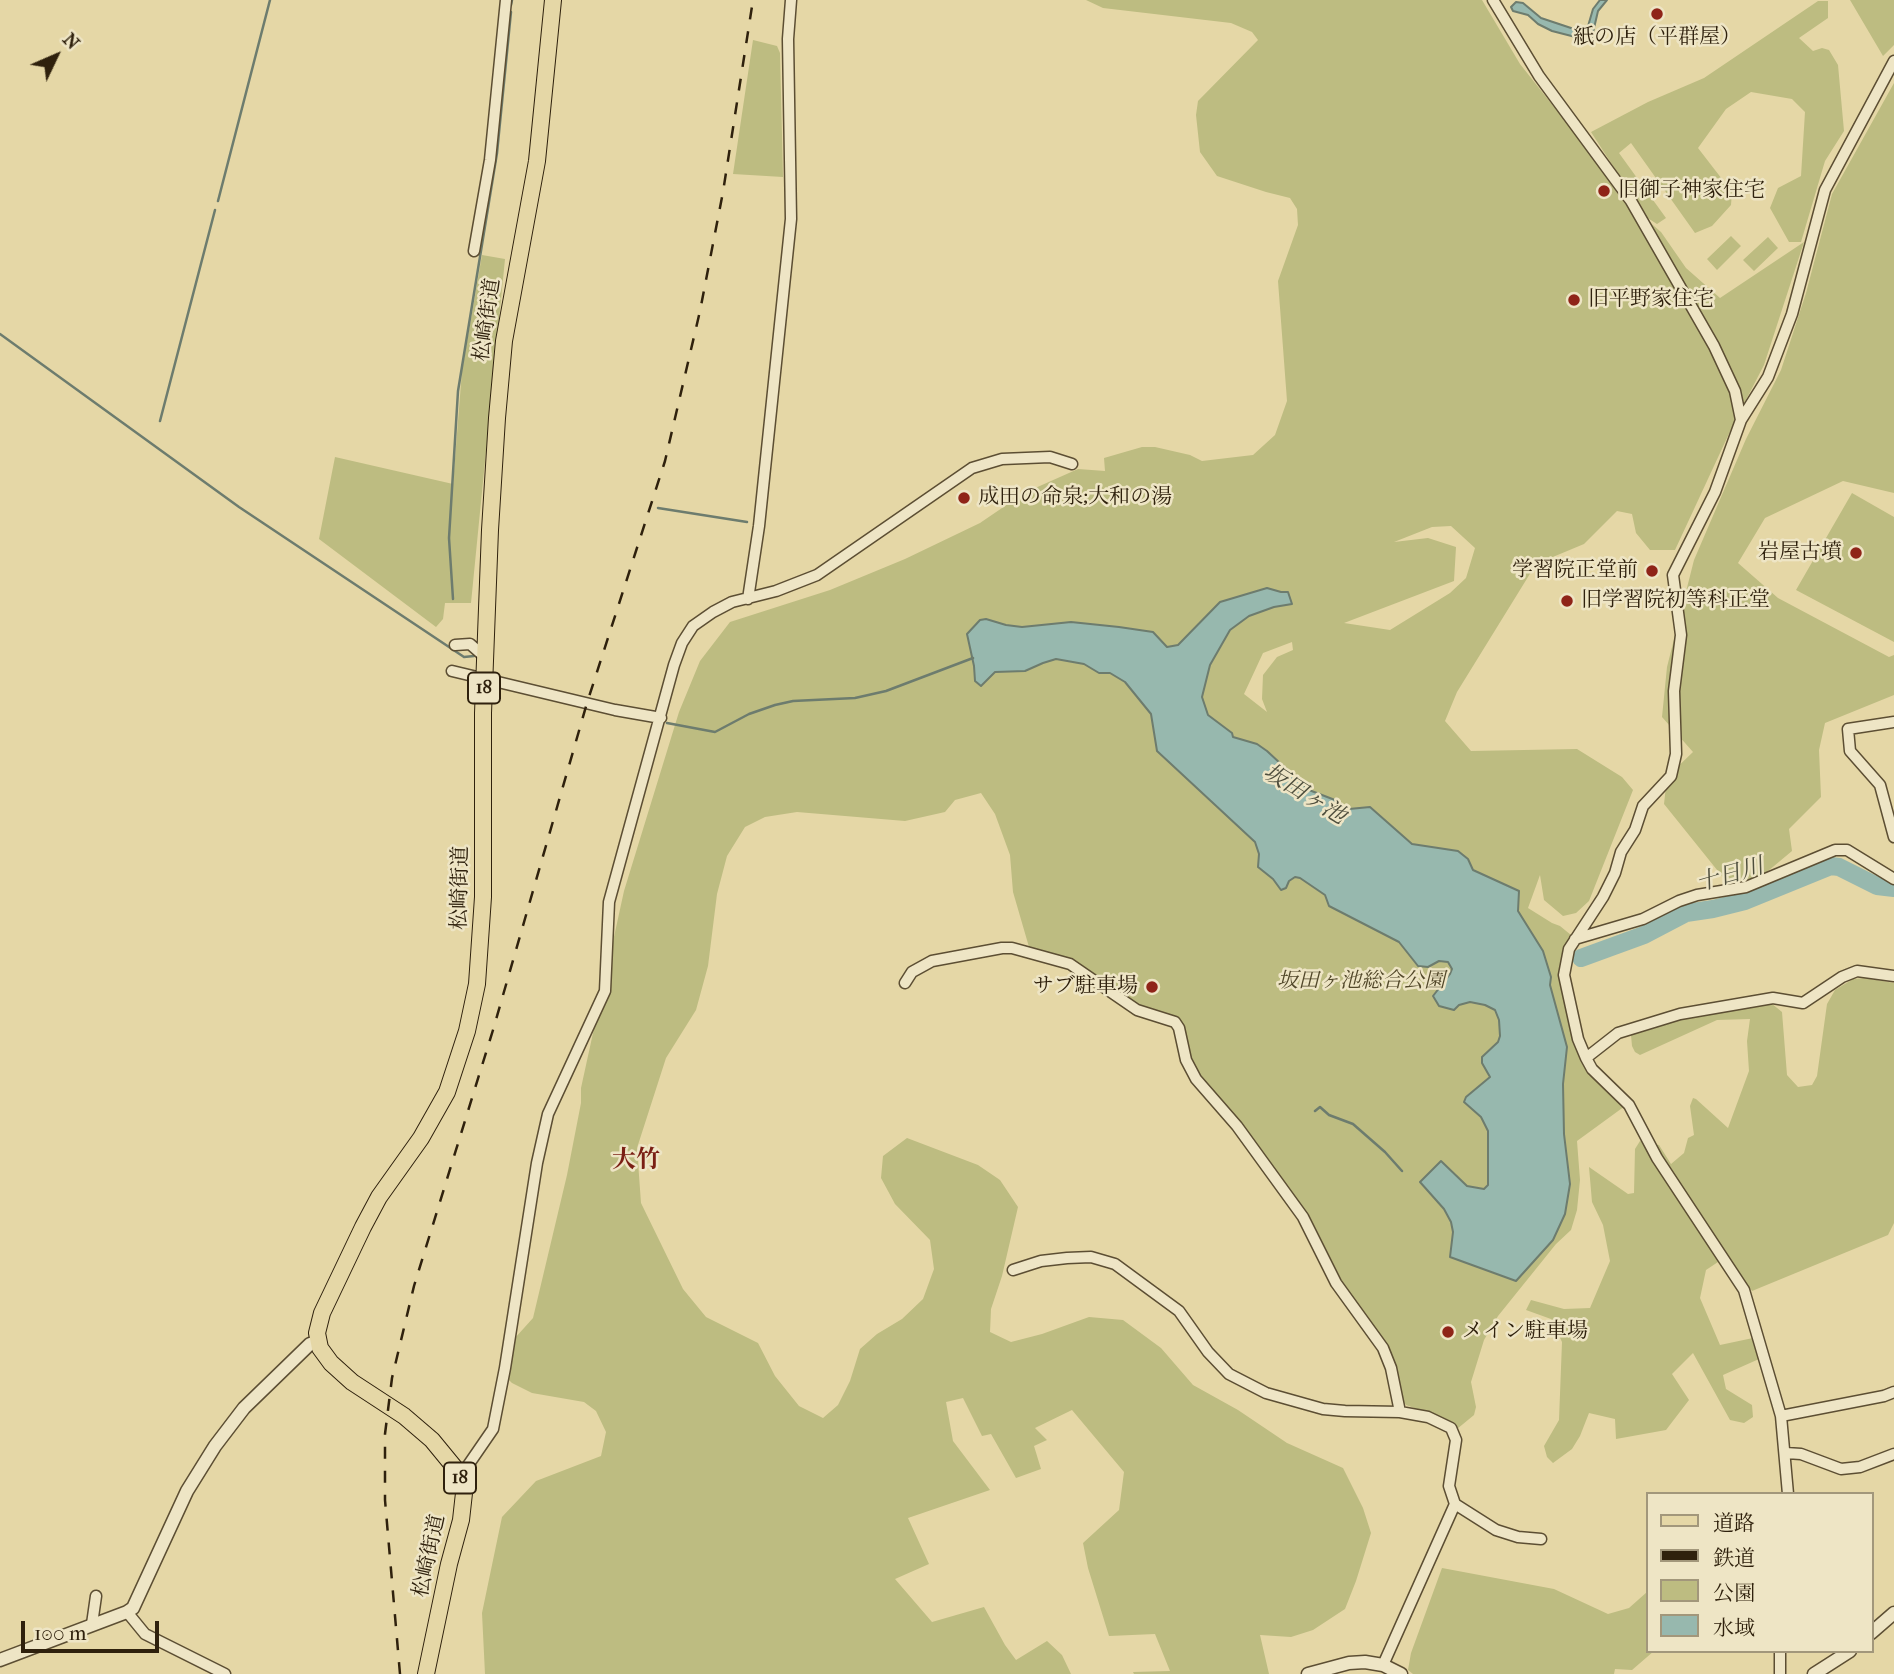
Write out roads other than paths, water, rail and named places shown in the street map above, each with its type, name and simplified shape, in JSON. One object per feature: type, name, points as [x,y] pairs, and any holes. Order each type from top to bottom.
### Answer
[{"type":"main road","name":"松崎街道","points":[[318,1341],[318,1325],[379,1197],[421,1138],[446,1092],[467,1031],[477,984],[483,897],[485,679],[490,530],[504,341],[537,161],[553,0]]},
{"type":"main road","name":"18","points":[[318,1341],[323,1354],[339,1371],[368,1394],[404,1416],[432,1440],[460,1477]]},
{"type":"main road","name":"松崎街道","points":[[426,1674],[461,1520],[464,1493],[460,1477]]},
{"type":"street","points":[[474,251],[490,160],[506,0]]},
{"type":"street","points":[[748,599],[759,526],[791,219],[788,39],[791,0]]},
{"type":"street","points":[[1493,0],[1539,76],[1631,201],[1714,346],[1735,391],[1741,420]]},
{"type":"street","points":[[1788,1492],[1781,1416],[1744,1290],[1657,1158],[1629,1105],[1592,1069],[1578,1039],[1564,975],[1569,949],[1603,897],[1615,873],[1620,852],[1635,830],[1643,806],[1671,776],[1676,754],[1674,691],[1681,635],[1673,575],[1715,492],[1741,420],[1768,377],[1792,314],[1825,190],[1894,61]]},
{"type":"street","points":[[460,1477],[493,1429],[537,1163],[548,1114],[606,991],[609,902],[682,643],[693,626],[713,611],[732,602],[817,575],[972,468],[1002,459],[1033,457],[1050,457],[1072,464]]},
{"type":"street","points":[[455,645],[470,644],[486,658]]},
{"type":"street","points":[[452,671],[661,718]]},
{"type":"street","points":[[1894,722],[1848,729],[1850,751],[1880,785],[1894,837]]},
{"type":"street","points":[[1881,790],[1894,785]]},
{"type":"street","points":[[1575,939],[1643,919],[1698,895],[1746,887],[1835,850],[1847,850],[1894,878]]},
{"type":"street","points":[[905,983],[912,972],[932,961],[1012,948],[1070,964],[1137,1010],[1173,1020],[1179,1028],[1186,1060],[1196,1079],[1237,1126],[1303,1217],[1336,1283],[1382,1348],[1391,1368],[1400,1412]]},
{"type":"street","points":[[1586,1058],[1618,1033],[1680,1014],[1773,998],[1803,1003],[1842,977],[1857,971],[1894,976]]},
{"type":"street","points":[[1013,1270],[1041,1261],[1067,1258],[1091,1257],[1115,1264],[1179,1311],[1208,1352],[1229,1374],[1266,1393],[1324,1409],[1345,1412],[1400,1412],[1428,1417],[1451,1428],[1455,1440],[1449,1486],[1455,1504],[1496,1530],[1518,1537],[1541,1539]]},
{"type":"street","points":[[0,1661],[127,1612],[136,1601],[192,1483],[215,1446],[244,1408],[310,1344],[318,1341]]},
{"type":"street","points":[[1781,1416],[1894,1392]]},
{"type":"street","points":[[1786,1453],[1801,1454],[1841,1469],[1860,1467],[1894,1454]]},
{"type":"street","points":[[1383,1665],[1455,1504]]},
{"type":"street","points":[[92,1624],[96,1596]]},
{"type":"street","points":[[127,1612],[145,1634],[225,1674]]},
{"type":"street","points":[[1873,1631],[1894,1613]]},
{"type":"street","points":[[1780,1653],[1780,1674]]},
{"type":"street","points":[[1814,1674],[1833,1670],[1848,1653]]},
{"type":"street","points":[[1308,1674],[1349,1663],[1365,1662],[1383,1665],[1401,1674]]},
{"type":"water","points":[[1600,0],[1607,0],[1598,11],[1591,41],[1552,31],[1528,15],[1513,11],[1511,7],[1516,2],[1523,3],[1541,18],[1586,33],[1593,9]]},
{"type":"water","name":"坂田ヶ池","points":[[1267,588],[1288,592],[1292,604],[1249,616],[1230,630],[1210,665],[1202,697],[1208,715],[1232,733],[1233,737],[1257,744],[1267,751],[1309,790],[1335,800],[1349,809],[1370,807],[1412,844],[1458,851],[1468,859],[1473,870],[1519,891],[1518,911],[1543,951],[1567,1047],[1563,1084],[1564,1134],[1570,1184],[1565,1214],[1553,1240],[1516,1281],[1450,1257],[1453,1232],[1451,1222],[1444,1209],[1420,1182],[1441,1161],[1467,1186],[1484,1189],[1488,1185],[1488,1131],[1481,1117],[1464,1102],[1466,1097],[1490,1077],[1482,1063],[1482,1057],[1498,1042],[1500,1036],[1495,1010],[1470,1002],[1459,1005],[1454,1010],[1439,1006],[1433,996],[1450,974],[1452,969],[1448,962],[1439,961],[1428,967],[1418,966],[1399,942],[1329,906],[1325,895],[1300,878],[1295,877],[1281,890],[1273,879],[1258,867],[1259,854],[1255,842],[1157,751],[1151,714],[1125,682],[1110,673],[1099,673],[1084,664],[1056,659],[1025,671],[995,672],[981,686],[975,681],[967,634],[980,620],[1022,627],[1071,622],[1119,627],[1153,632],[1167,647],[1178,645],[1220,602]]},
{"type":"waterway","points":[[218,201],[270,0]]},
{"type":"waterway","points":[[511,5],[512,0]]},
{"type":"waterway","points":[[453,599],[449,538],[458,391],[497,153],[511,12]]},
{"type":"waterway","points":[[160,421],[215,210]]},
{"type":"waterway","points":[[0,334],[239,507],[464,657],[474,656]]},
{"type":"waterway","points":[[658,508],[747,522]]},
{"type":"waterway","points":[[667,723],[715,732],[749,714],[775,705],[793,701],[855,698],[886,691],[973,658]]},
{"type":"waterway","name":"十日川","points":[[1581,958],[1644,935],[1686,913],[1745,901],[1831,866],[1839,867],[1877,886],[1894,888]]},
{"type":"waterway","points":[[1315,1111],[1320,1107],[1329,1115],[1353,1124],[1402,1171]]},
{"type":"railway","points":[[400,1674],[385,1500],[385,1434],[392,1378],[414,1286],[493,1030],[587,703],[665,461],[700,311],[723,192],[753,0]]},
{"type":"place","name":"紙の店（平群屋）","points":[[1657,14]]},
{"type":"place","name":"旧御子神家住宅","points":[[1604,191]]},
{"type":"place","name":"旧平野家住宅","points":[[1574,300]]},
{"type":"place","name":"成田の命泉;大和の湯","points":[[964,498]]},
{"type":"place","name":"岩屋古墳","points":[[1856,553]]},
{"type":"place","name":"学習院正堂前","points":[[1652,571]]},
{"type":"place","name":"旧学習院初等科正堂","points":[[1567,601]]},
{"type":"place","name":"サブ駐車場","points":[[1152,987]]},
{"type":"place","name":"メイン駐車場","points":[[1448,1332]]},
{"type":"district","name":"大竹","points":[[636,1161]]},
{"type":"park label","name":"坂田ヶ池総合公園","points":[[1361,982]]}]
